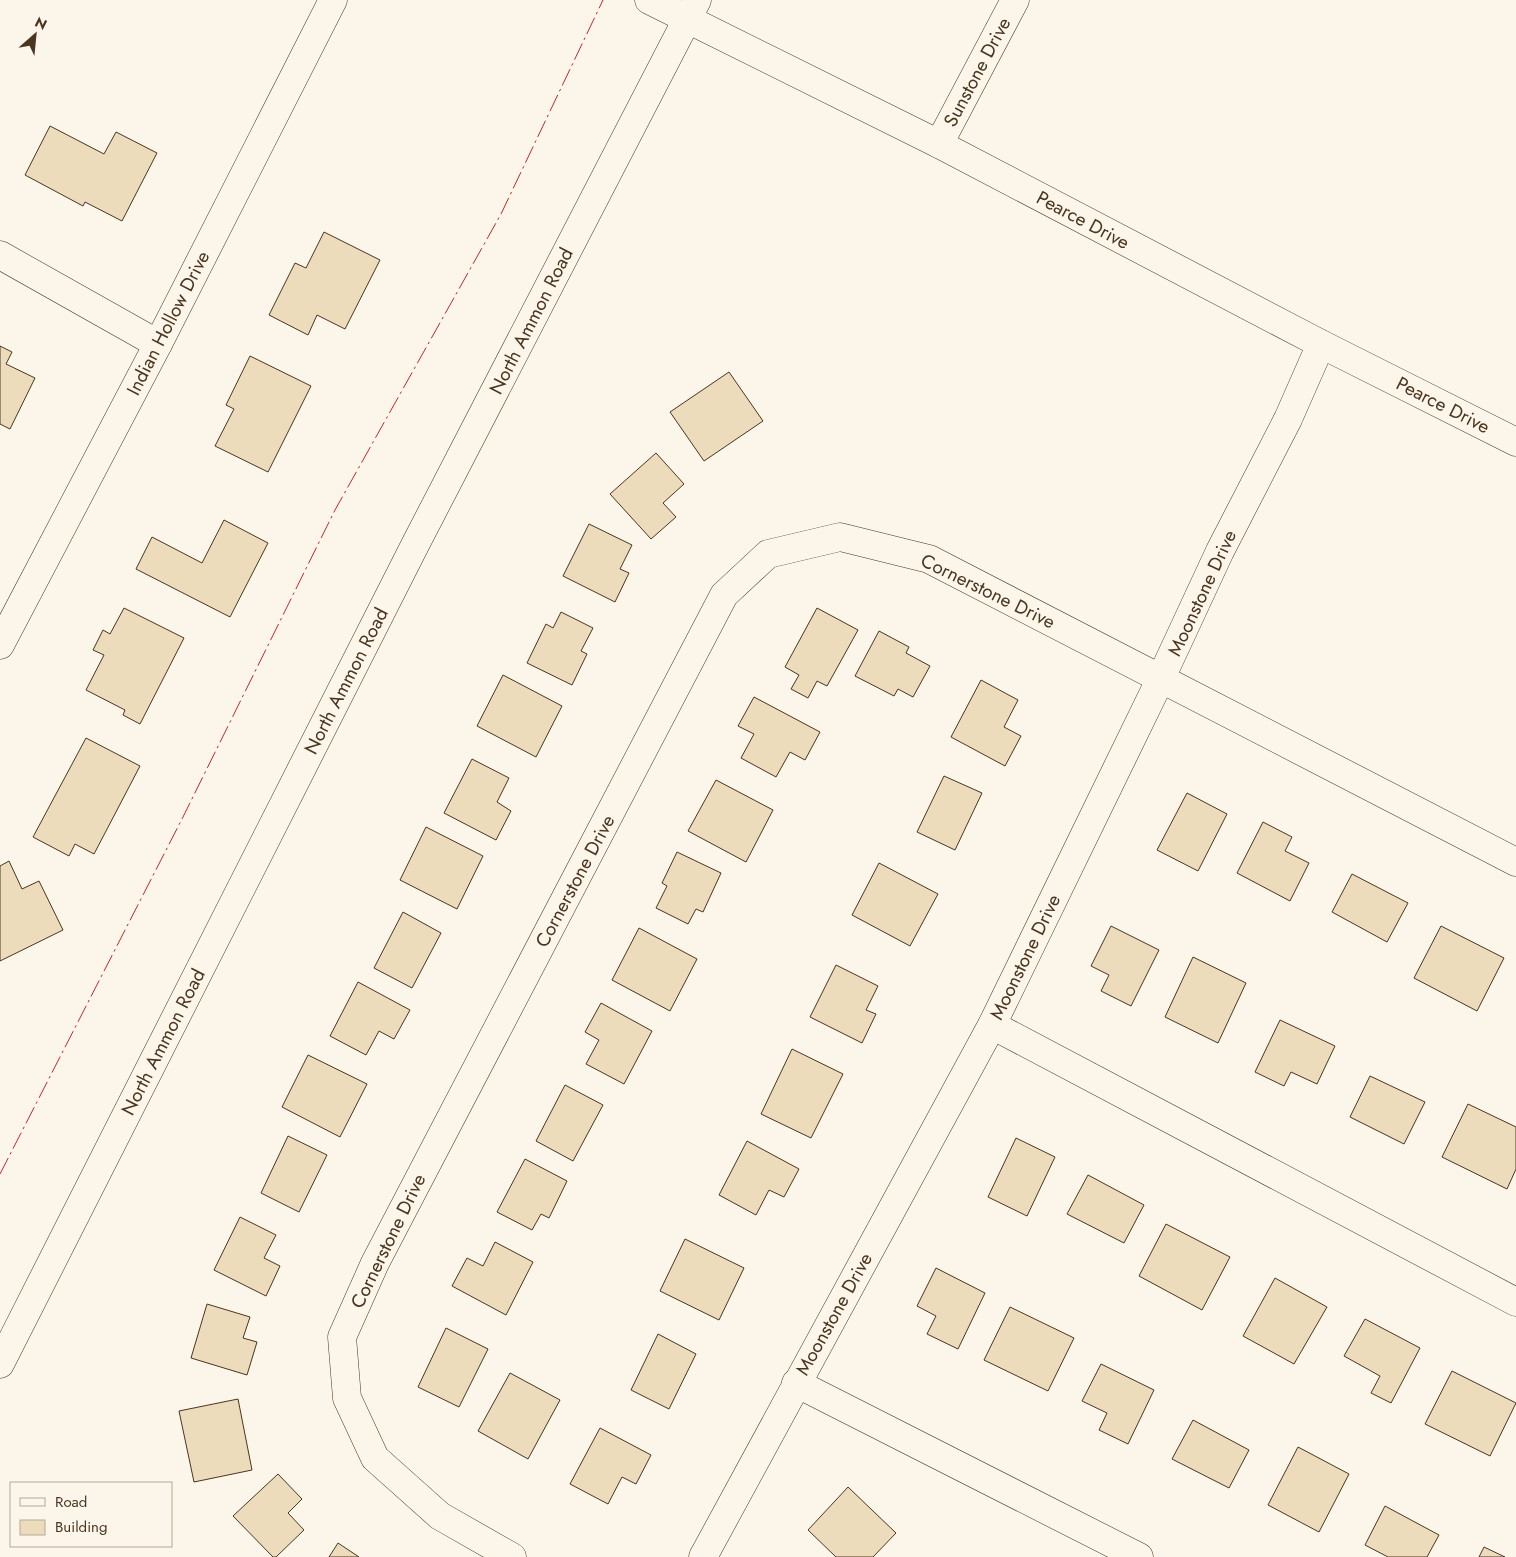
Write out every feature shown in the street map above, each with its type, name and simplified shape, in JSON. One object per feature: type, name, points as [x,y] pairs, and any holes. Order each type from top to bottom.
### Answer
[{"type":"street","name":"Indian Hollow Drive","points":[[0,645],[158,344],[333,0]]},
{"type":"street","name":"Pearce Drive","points":[[649,0],[692,10],[939,144],[1322,344],[1516,442]]},
{"type":"street","name":"Sunstone Drive","points":[[939,144],[1015,0]]},
{"type":"street","name":"North Ammon Road","points":[[0,1364],[415,545],[692,10]]},
{"type":"street","points":[[0,255],[158,344]]},
{"type":"street","name":"Moonstone Drive","points":[[703,1557],[992,1024],[1161,678],[1220,551],[1288,419],[1322,344]]},
{"type":"street","name":"Cornerstone Drive","points":[[512,1557],[440,1516],[375,1458],[347,1398],[342,1337],[375,1263],[724,595],[768,554],[840,537],[929,559],[1516,862]]},
{"type":"street","points":[[992,1024],[1516,1302]]},
{"type":"street","points":[[796,1383],[1139,1557]]},
{"type":"building","points":[[50,126],[104,154],[116,132],[157,153],[122,221],[85,202],[83,206],[25,175]]},
{"type":"building","points":[[324,232],[380,260],[345,329],[317,315],[308,335],[269,315],[295,263],[306,268]]},
{"type":"building","points":[[0,346],[12,352],[6,364],[35,378],[10,429],[0,424]]},
{"type":"building","points":[[250,356],[311,386],[268,472],[215,446],[234,409],[226,405]]},
{"type":"building","points":[[729,372],[763,421],[704,461],[670,412]]},
{"type":"building","points":[[656,453],[684,484],[663,503],[676,517],[651,539],[610,494]]},
{"type":"building","points":[[224,520],[268,543],[230,617],[136,569],[152,537],[202,563]]},
{"type":"building","points":[[589,524],[632,545],[620,569],[629,573],[615,602],[563,576]]},
{"type":"building","points":[[124,608],[184,638],[140,724],[123,715],[125,710],[86,690],[104,655],[93,650],[103,630],[110,634]]},
{"type":"building","points":[[817,608],[858,630],[827,686],[817,681],[808,698],[791,689],[799,675],[785,667]]},
{"type":"building","points":[[561,612],[593,628],[581,651],[587,654],[572,685],[527,663],[546,624],[553,628]]},
{"type":"building","points":[[879,631],[909,647],[906,653],[930,666],[913,697],[898,689],[894,696],[855,676]]},
{"type":"building","points":[[503,675],[562,706],[536,757],[477,726]]},
{"type":"building","points":[[981,680],[1018,700],[1004,727],[1021,736],[1005,766],[951,737]]},
{"type":"building","points":[[754,697],[820,732],[805,760],[790,752],[776,777],[741,758],[754,734],[738,726]]},
{"type":"building","points":[[86,738],[140,766],[94,854],[75,844],[69,856],[33,837]]},
{"type":"building","points":[[472,759],[509,778],[497,802],[511,811],[496,840],[444,813]]},
{"type":"building","points":[[944,776],[982,793],[955,850],[917,832]]},
{"type":"building","points":[[716,780],[773,810],[746,862],[688,831]]},
{"type":"building","points":[[1187,793],[1227,814],[1198,871],[1157,850]]},
{"type":"building","points":[[1263,822],[1292,837],[1285,851],[1309,863],[1290,901],[1237,873]]},
{"type":"building","points":[[426,827],[483,856],[457,909],[400,880]]},
{"type":"building","points":[[677,852],[721,873],[703,912],[696,909],[688,924],[656,908],[667,886],[662,883]]},
{"type":"building","points":[[9,861],[22,889],[39,881],[63,930],[0,961],[0,866]]},
{"type":"building","points":[[879,863],[938,894],[910,946],[852,915]]},
{"type":"building","points":[[1352,874],[1408,903],[1387,942],[1332,912]]},
{"type":"building","points":[[403,912],[441,933],[412,988],[374,968]]},
{"type":"building","points":[[1111,926],[1159,950],[1131,1006],[1101,991],[1109,975],[1091,966]]},
{"type":"building","points":[[1441,926],[1504,958],[1477,1011],[1414,978]]},
{"type":"building","points":[[639,928],[697,959],[670,1011],[612,980]]},
{"type":"building","points":[[1193,957],[1246,983],[1218,1043],[1165,1017]]},
{"type":"building","points":[[836,965],[878,986],[866,1010],[876,1014],[862,1043],[810,1017]]},
{"type":"building","points":[[358,982],[410,1010],[394,1039],[379,1031],[366,1055],[330,1036]]},
{"type":"building","points":[[601,1003],[652,1031],[624,1084],[586,1064],[599,1040],[585,1032]]},
{"type":"building","points":[[1280,1020],[1335,1046],[1317,1084],[1291,1072],[1284,1086],[1255,1072]]},
{"type":"building","points":[[792,1049],[843,1074],[811,1138],[761,1114]]},
{"type":"building","points":[[308,1055],[367,1084],[340,1137],[282,1107]]},
{"type":"building","points":[[1370,1076],[1425,1102],[1404,1144],[1350,1117]]},
{"type":"building","points":[[565,1085],[603,1105],[573,1161],[536,1141]]},
{"type":"building","points":[[1468,1104],[1516,1127],[1516,1169],[1507,1189],[1442,1157]]},
{"type":"building","points":[[288,1136],[327,1155],[299,1212],[261,1193]]},
{"type":"building","points":[[1016,1138],[1055,1157],[1027,1216],[988,1197]]},
{"type":"building","points":[[747,1141],[799,1169],[784,1197],[769,1190],[756,1215],[719,1195]]},
{"type":"building","points":[[525,1159],[567,1181],[549,1218],[541,1214],[532,1230],[497,1212]]},
{"type":"building","points":[[1088,1175],[1144,1205],[1124,1243],[1067,1214]]},
{"type":"building","points":[[240,1217],[276,1235],[264,1258],[280,1266],[266,1296],[214,1270]]},
{"type":"building","points":[[1166,1224],[1230,1257],[1202,1310],[1139,1276]]},
{"type":"building","points":[[685,1239],[744,1268],[719,1320],[660,1291]]},
{"type":"building","points":[[495,1242],[533,1262],[506,1315],[452,1286],[467,1258],[483,1266]]},
{"type":"building","points":[[936,1268],[985,1293],[958,1349],[927,1334],[936,1316],[917,1306]]},
{"type":"building","points":[[1275,1278],[1327,1307],[1294,1364],[1243,1336]]},
{"type":"building","points":[[207,1304],[250,1317],[243,1338],[257,1342],[247,1375],[191,1358]]},
{"type":"building","points":[[1010,1307],[1074,1338],[1048,1391],[984,1360]]},
{"type":"building","points":[[1365,1319],[1420,1348],[1391,1403],[1371,1393],[1380,1376],[1344,1356]]},
{"type":"building","points":[[446,1328],[488,1349],[459,1407],[418,1387]]},
{"type":"building","points":[[658,1334],[696,1354],[669,1409],[631,1390]]},
{"type":"building","points":[[1101,1364],[1154,1390],[1128,1444],[1099,1430],[1107,1413],[1082,1401]]},
{"type":"building","points":[[1452,1371],[1516,1403],[1490,1456],[1425,1424]]},
{"type":"building","points":[[510,1373],[560,1400],[528,1459],[478,1431]]},
{"type":"building","points":[[238,1399],[252,1470],[194,1482],[179,1411]]},
{"type":"building","points":[[1193,1420],[1249,1450],[1229,1488],[1172,1459]]},
{"type":"building","points":[[600,1428],[651,1455],[636,1484],[622,1477],[608,1504],[570,1484]]},
{"type":"building","points":[[1298,1447],[1349,1474],[1319,1532],[1268,1505]]},
{"type":"building","points":[[278,1474],[302,1499],[288,1513],[304,1530],[276,1557],[273,1557],[233,1516]]},
{"type":"building","points":[[848,1487],[896,1533],[873,1557],[836,1557],[808,1530]]},
{"type":"building","points":[[1385,1506],[1439,1535],[1427,1557],[1388,1557],[1365,1545]]},
{"type":"building","points":[[338,1543],[359,1557],[329,1557]]},
{"type":"building","points":[[1484,1547],[1505,1557],[1479,1557]]},
{"type":"power","points":[[0,1174],[183,817],[335,510],[501,214],[603,0]]}]
